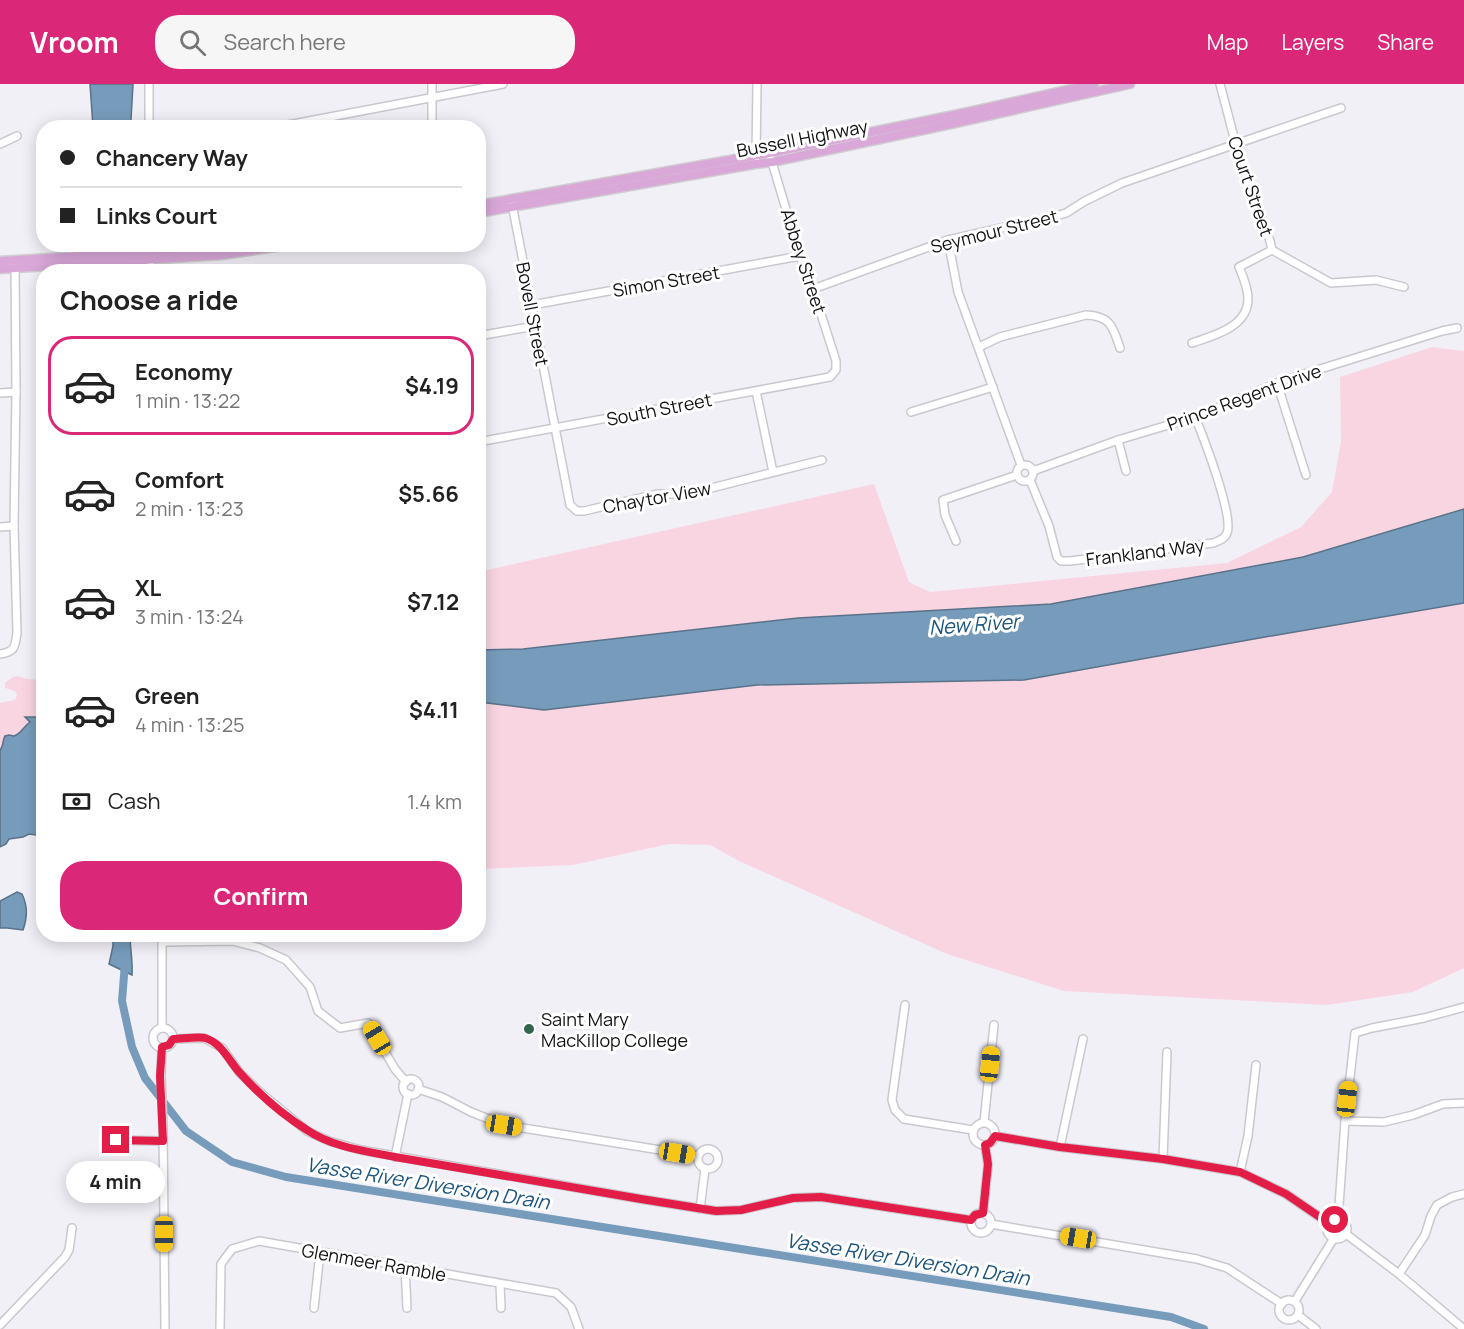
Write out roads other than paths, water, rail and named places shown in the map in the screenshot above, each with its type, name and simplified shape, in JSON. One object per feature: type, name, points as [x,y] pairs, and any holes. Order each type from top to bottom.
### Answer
[{"type":"main road","name":"Bussell Highway","points":[[770,158],[1094,84]]},
{"type":"main road","name":"Bussell Highway","points":[[486,211],[512,203],[951,124],[1130,84]]},
{"type":"main road","name":"Bussell Highway","points":[[486,205],[512,203]]},
{"type":"main road","points":[[150,256],[186,252]]},
{"type":"main road","points":[[0,261],[15,264],[245,252]]},
{"type":"main road","points":[[0,269],[15,264]]},
{"type":"street","points":[[149,84],[149,120]]},
{"type":"street","points":[[432,84],[432,120]]},
{"type":"street","points":[[313,120],[503,84]]},
{"type":"street","points":[[756,160],[757,84]]},
{"type":"street","name":"Court Street","points":[[1192,343],[1222,333],[1243,315],[1248,306],[1248,297],[1247,286],[1239,267],[1272,250],[1236,145],[1220,84]]},
{"type":"street","name":"Seymour Street","points":[[813,289],[948,240],[1066,213],[1122,183],[1341,108]]},
{"type":"street","points":[[0,144],[17,136]]},
{"type":"street","name":"Abbey Street","points":[[770,158],[836,361],[836,370]]},
{"type":"street","name":"Bovell Street","points":[[512,203],[556,428]]},
{"type":"street","points":[[948,240],[958,292],[1021,465]]},
{"type":"street","points":[[1272,250],[1331,283],[1377,280],[1404,287]]},
{"type":"street","points":[[150,256],[150,264]]},
{"type":"street","name":"Simon Street","points":[[532,305],[801,256]]},
{"type":"street","points":[[0,654],[9,652],[15,644],[17,633],[14,526],[15,264]]},
{"type":"street","points":[[979,347],[1000,337],[1086,315],[1098,316],[1113,326],[1120,348]]},
{"type":"street","points":[[486,335],[535,326]]},
{"type":"street","name":"Prince Regent Drive","points":[[1033,471],[1118,440],[1195,417],[1277,383],[1457,328]]},
{"type":"street","name":"South Street","points":[[486,441],[756,391],[830,376],[836,370]]},
{"type":"street","points":[[1277,383],[1306,475]]},
{"type":"street","points":[[911,412],[993,387]]},
{"type":"street","points":[[756,391],[773,472]]},
{"type":"street","points":[[0,393],[16,392]]},
{"type":"street","name":"Frankland Way","points":[[1029,480],[1049,526],[1057,557],[1061,561],[1213,543],[1224,538],[1229,523],[1216,472],[1195,417]]},
{"type":"street","name":"Chaytor View","points":[[556,428],[570,505],[577,511],[657,494],[688,494],[822,460]]},
{"type":"street","points":[[1118,440],[1126,471]]},
{"type":"street","points":[[1021,465],[1027,465],[1033,471],[1029,480],[1023,481],[1017,475],[1021,465]]},
{"type":"street","points":[[956,541],[945,514],[943,500],[1017,475]]},
{"type":"street","points":[[0,527],[14,526]]},
{"type":"street","points":[[162,1028],[163,942]]},
{"type":"street","points":[[237,942],[260,948],[286,960],[310,987],[318,1011],[340,1028],[368,1023],[405,1082],[404,1089],[408,1094]]},
{"type":"street","points":[[905,1005],[892,1100],[895,1110],[904,1119],[973,1130]]},
{"type":"street","points":[[1338,1220],[1345,1121],[1355,1033],[1464,1007]]},
{"type":"street","points":[[984,1122],[994,1025]]},
{"type":"street","points":[[162,1028],[169,1029],[173,1039],[169,1045],[162,1047],[156,1045],[153,1039],[155,1032],[162,1028]]},
{"type":"street","points":[[173,1039],[204,1038],[222,1048],[240,1073],[307,1131],[329,1141],[361,1150],[716,1211],[741,1210],[793,1198],[821,1197],[971,1220]]},
{"type":"street","points":[[1060,1147],[1083,1039]]},
{"type":"street","points":[[162,1047],[160,1076],[163,1126],[165,1329]]},
{"type":"street","points":[[1163,1159],[1167,1052]]},
{"type":"street","points":[[1240,1172],[1248,1136],[1256,1065]]},
{"type":"street","points":[[405,1082],[415,1081],[418,1089]]},
{"type":"street","points":[[408,1094],[413,1094],[418,1089]]},
{"type":"street","points":[[418,1089],[442,1097],[504,1125],[698,1156]]},
{"type":"street","points":[[395,1157],[408,1094]]},
{"type":"street","points":[[1345,1121],[1384,1122],[1443,1104],[1464,1103]]},
{"type":"street","points":[[984,1122],[993,1127],[995,1136],[990,1143],[979,1144],[973,1138],[973,1130],[977,1124],[984,1122]]},
{"type":"street","points":[[995,1136],[1240,1172],[1286,1194],[1330,1224]]},
{"type":"street","points":[[116,1140],[163,1141]]},
{"type":"street","points":[[983,1213],[988,1164],[985,1145]]},
{"type":"street","points":[[708,1149],[718,1156],[718,1163],[709,1170],[705,1169],[699,1163],[698,1156],[708,1149]]},
{"type":"street","points":[[700,1209],[705,1169]]},
{"type":"street","points":[[1399,1274],[1425,1235],[1437,1205],[1464,1194]]},
{"type":"street","points":[[983,1213],[990,1218],[991,1224],[986,1232],[979,1233],[972,1229],[971,1220],[975,1215],[983,1213]]},
{"type":"street","points":[[1333,1220],[1342,1220],[1346,1225],[1346,1234],[1340,1239],[1334,1238],[1328,1232],[1333,1220]]},
{"type":"street","points":[[991,1224],[1197,1258],[1227,1268],[1282,1304]]},
{"type":"street","points":[[0,1325],[65,1257],[69,1250],[72,1228]]},
{"type":"street","points":[[1346,1234],[1399,1274],[1464,1329]]},
{"type":"street","points":[[1294,1301],[1334,1238]]},
{"type":"street","name":"Glenmeer Ramble","points":[[220,1329],[221,1264],[232,1249],[259,1241],[556,1293],[571,1307],[579,1329]]},
{"type":"street","points":[[314,1308],[320,1252]]},
{"type":"street","points":[[405,1266],[407,1308]]},
{"type":"street","points":[[500,1284],[501,1308]]},
{"type":"street","points":[[1288,1300],[1294,1301],[1299,1306],[1298,1315],[1290,1319],[1284,1318],[1280,1310],[1282,1304],[1288,1300]]},
{"type":"street","points":[[1298,1315],[1316,1329]]},
{"type":"water","points":[[90,84],[133,84],[131,120],[93,120]]},
{"type":"water","points":[[104,252],[130,252],[130,264],[103,264]]},
{"type":"water","name":"New River","points":[[1464,509],[1464,603],[1024,680],[757,685],[544,710],[486,703],[486,650],[523,649],[798,618],[1051,604],[1303,557]]},
{"type":"water","points":[[25,717],[36,717],[36,835],[29,834],[9,839],[0,847],[0,750],[5,736],[16,735],[30,722]]},
{"type":"water","points":[[17,892],[22,894],[26,908],[23,930],[0,928],[0,901]]},
{"type":"water","points":[[113,942],[130,942],[132,975],[109,964]]},
{"type":"waterway","name":"Vasse River Diversion Drain","points":[[125,963],[122,1001],[132,1047],[145,1078],[186,1131],[232,1162],[286,1177],[1171,1317],[1204,1329]]},
{"type":"place","name":"Saint Mary MacKillop College","points":[[529,1029]]}]
